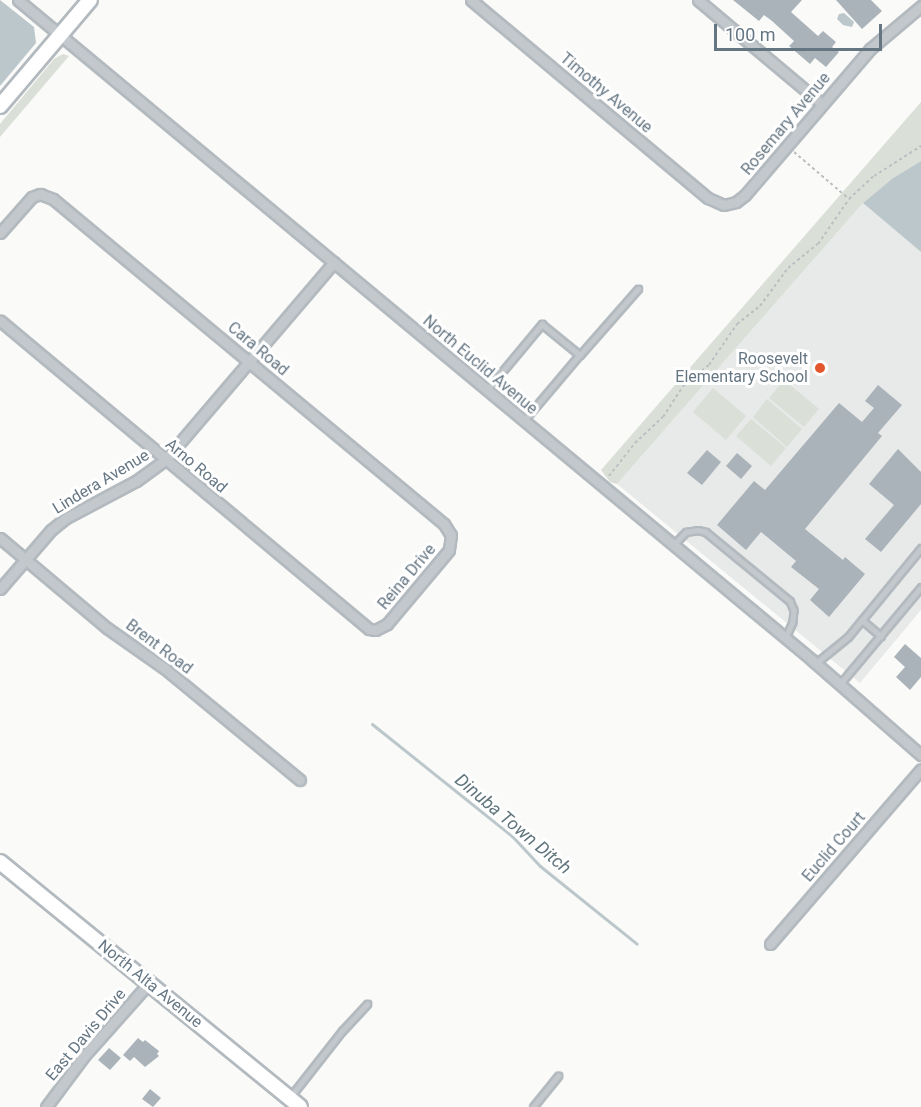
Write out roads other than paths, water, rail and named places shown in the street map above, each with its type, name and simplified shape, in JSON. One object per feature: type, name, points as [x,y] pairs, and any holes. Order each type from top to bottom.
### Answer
[{"type":"main road","points":[[0,106],[90,0]]},
{"type":"main road","name":"North Alta Avenue","points":[[0,862],[295,1103]]},
{"type":"street","name":"North Euclid Avenue","points":[[18,0],[816,663],[921,755]]},
{"type":"street","name":"Timothy Avenue","points":[[471,0],[708,198],[724,205]]},
{"type":"street","points":[[698,0],[822,104]]},
{"type":"street","points":[[914,0],[921,7]]},
{"type":"street","name":"Rosemary Avenue","points":[[724,205],[740,199],[870,49],[921,7]]},
{"type":"street","name":"Cara Road","points":[[0,233],[32,197],[40,194],[53,199],[444,524],[451,535]]},
{"type":"street","name":"Lindera Avenue","points":[[0,589],[51,530],[66,518],[136,481],[165,460],[334,262]]},
{"type":"street","name":"Arno Road","points":[[0,321],[364,626],[375,630]]},
{"type":"street","name":"Reina Drive","points":[[375,630],[387,624],[449,550],[451,535]]},
{"type":"street","name":"Brent Road","points":[[0,538],[107,628],[164,668],[300,780]]},
{"type":"street","name":"Euclid Court","points":[[770,944],[921,769]]},
{"type":"street","name":"East Davis Drive","points":[[46,1107],[84,1056],[149,983]]},
{"type":"lane","points":[[524,421],[638,289]]},
{"type":"lane","points":[[487,390],[542,324],[580,355]]},
{"type":"lane","points":[[673,544],[686,532],[698,530],[706,532],[790,601],[794,610],[793,622],[786,638]]},
{"type":"lane","points":[[816,663],[836,649],[921,548]]},
{"type":"lane","points":[[840,684],[921,587]]},
{"type":"lane","points":[[862,620],[881,636]]},
{"type":"lane","points":[[295,1103],[342,1031],[367,1005]]},
{"type":"lane","points":[[533,1107],[558,1076]]},
{"type":"waterway","name":"Dinuba Town Ditch","points":[[372,724],[512,836],[540,866],[637,944]]},
{"type":"place","name":"Roosevelt Elementary School","points":[[820,368]]}]
